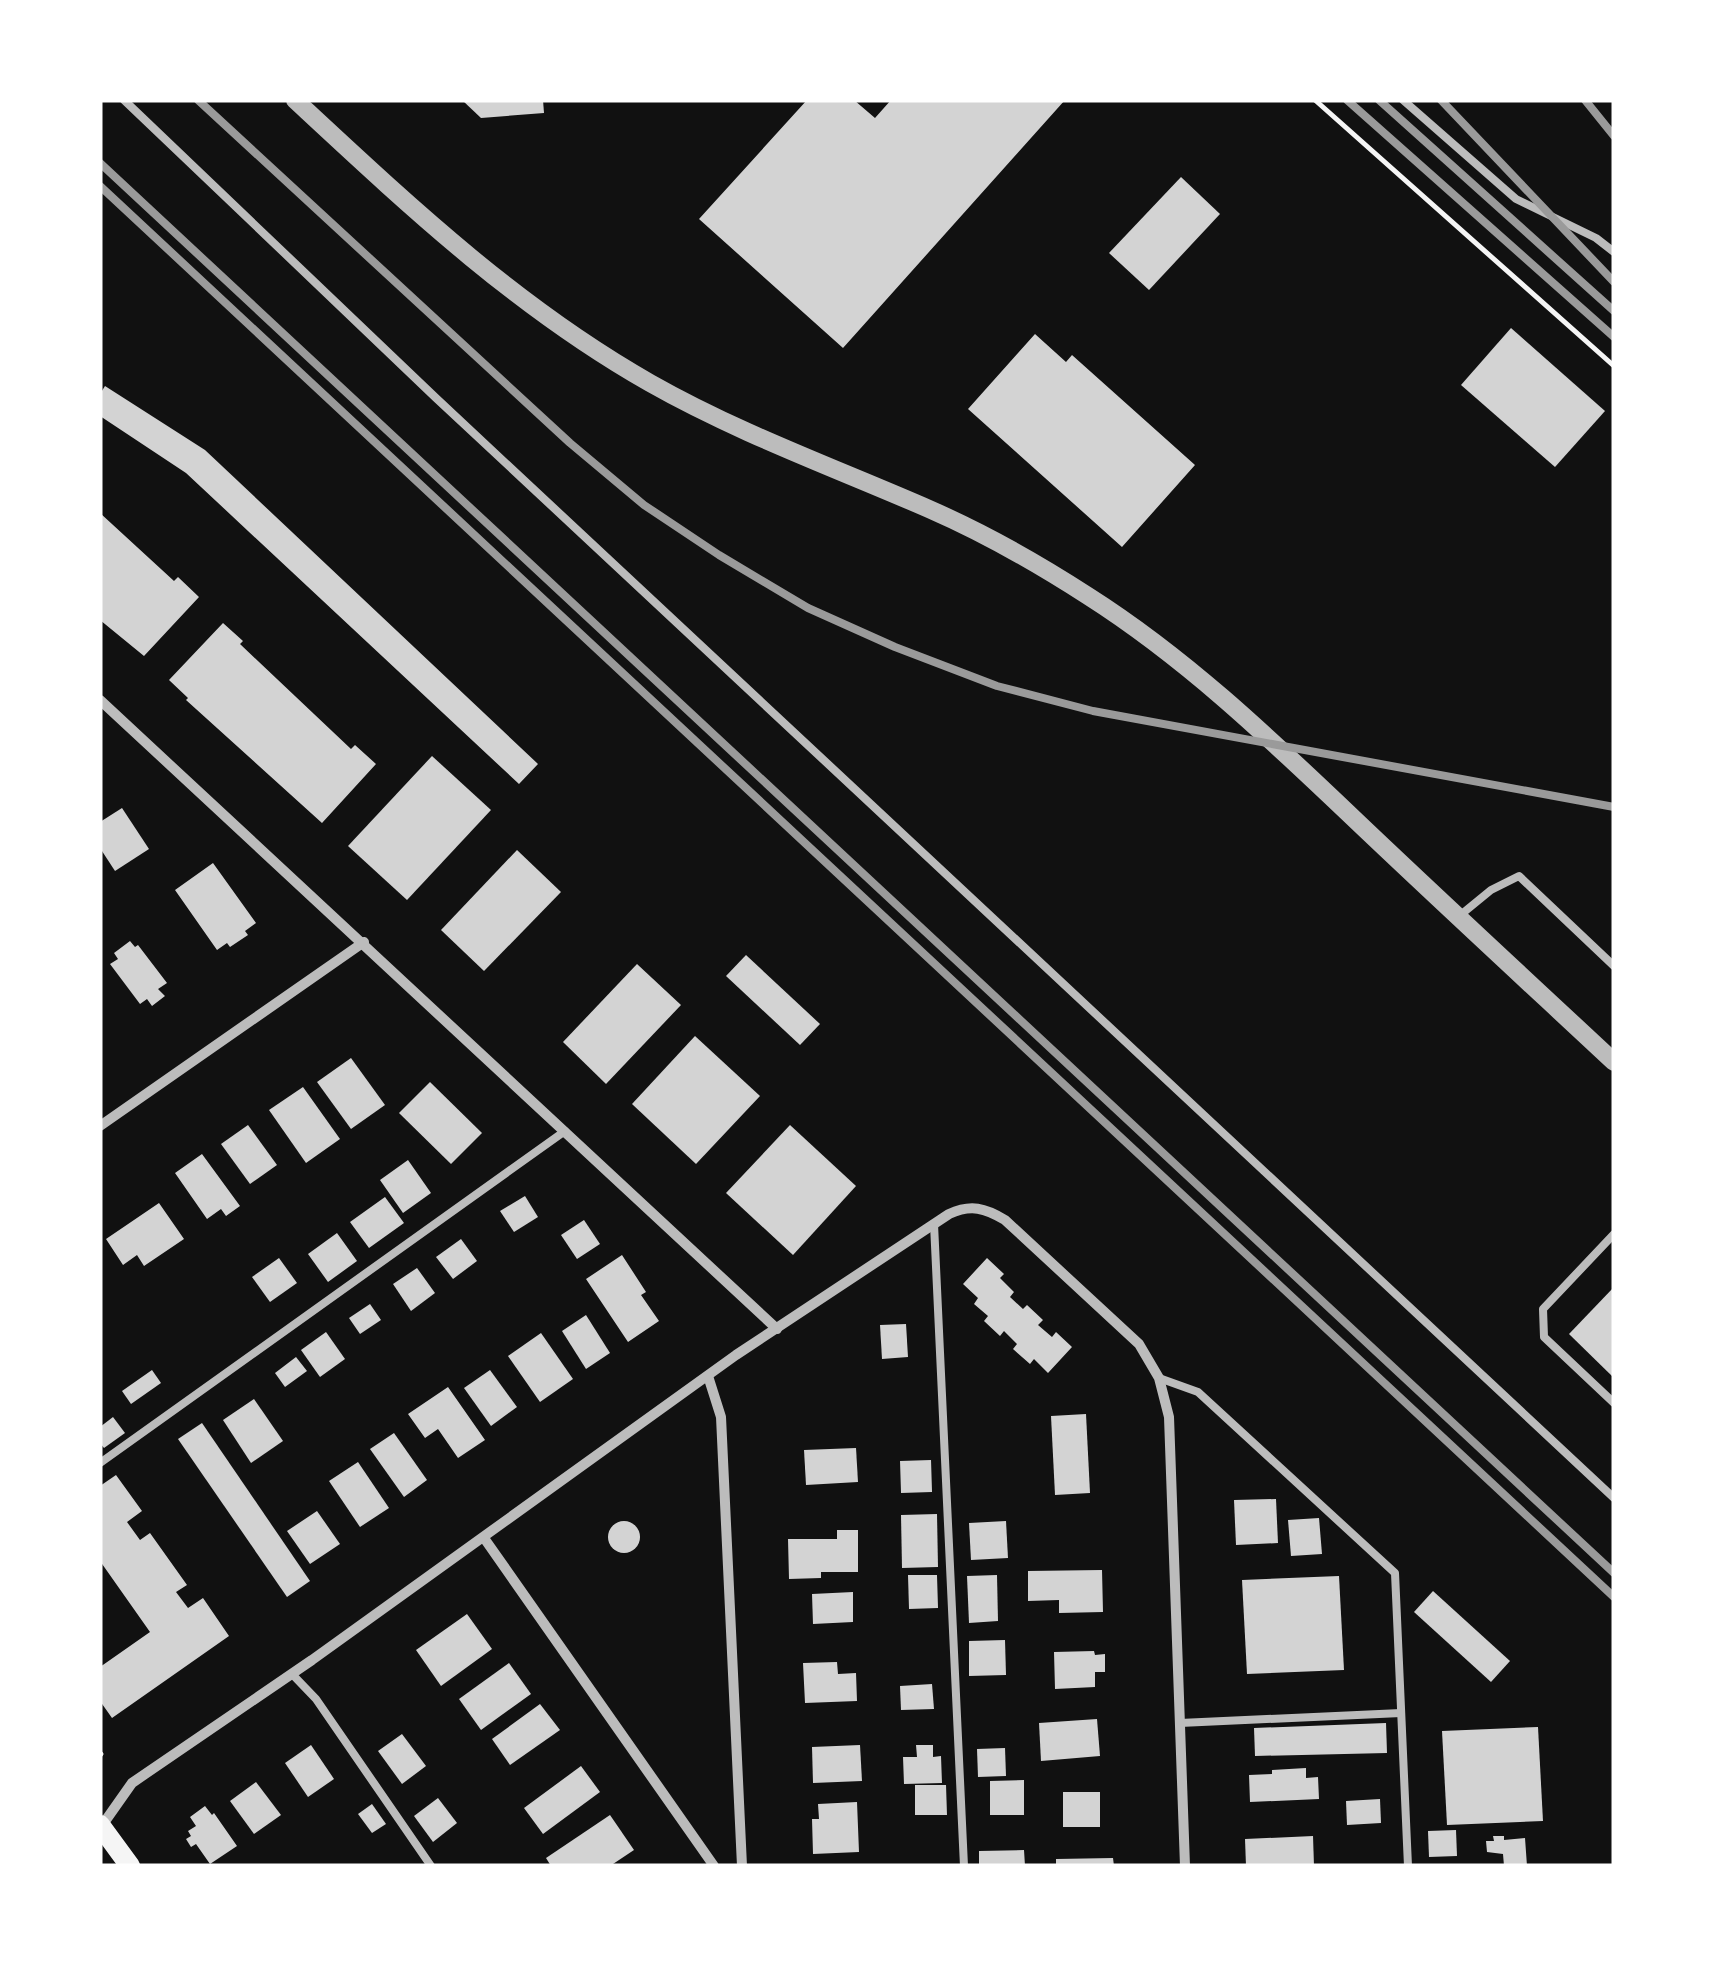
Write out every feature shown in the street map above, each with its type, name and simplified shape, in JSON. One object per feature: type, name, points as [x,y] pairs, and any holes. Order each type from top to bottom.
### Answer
[{"type":"main road","points":[[100,1827],[130,1866]]},
{"type":"street","points":[[295,100],[472,261],[537,312],[649,382],[767,440],[932,510],[995,542],[1134,627],[1236,707],[1614,1062]]},
{"type":"street","points":[[100,700],[777,1329]]},
{"type":"street","points":[[100,1126],[364,942]]},
{"type":"street","points":[[100,1827],[132,1783],[292,1674],[708,1376],[966,1206],[989,1210],[1006,1220],[1138,1344],[1159,1378],[1169,1417],[1185,1866]]},
{"type":"street","points":[[708,1376],[721,1417],[742,1866]]},
{"type":"street","points":[[484,1538],[714,1866]]},
{"type":"lane","points":[[124,100],[448,410],[1614,1498]]},
{"type":"lane","points":[[1403,100],[1516,199],[1596,238],[1614,252]]},
{"type":"lane","points":[[1458,917],[1491,890],[1518,876],[1614,966]]},
{"type":"lane","points":[[100,1463],[565,1132]]},
{"type":"lane","points":[[934,1224],[964,1866]]},
{"type":"lane","points":[[1614,1234],[1543,1309],[1544,1337],[1614,1403]]},
{"type":"lane","points":[[1159,1378],[1198,1392],[1395,1573],[1408,1866]]},
{"type":"lane","points":[[292,1674],[316,1699],[431,1866]]},
{"type":"lane","points":[[1180,1723],[1401,1712]]},
{"type":"path","points":[[1314,100],[1614,366]]},
{"type":"building","points":[[462,100],[543,100],[544,113],[481,118]]},
{"type":"building","points":[[807,100],[854,100],[875,118],[891,100],[1065,100],[843,348],[699,219]]},
{"type":"building","points":[[1181,177],[1220,214],[1149,290],[1109,253]]},
{"type":"building","points":[[1511,328],[1605,411],[1555,467],[1461,385]]},
{"type":"building","points":[[1035,334],[1066,362],[1072,355],[1195,465],[1122,547],[968,409]]},
{"type":"building","points":[[105,386],[205,450],[538,764],[519,784],[186,473],[100,416],[100,394]]},
{"type":"building","points":[[100,513],[174,581],[178,577],[199,597],[144,656],[100,620]]},
{"type":"building","points":[[223,623],[243,641],[240,644],[351,749],[355,745],[376,764],[322,823],[186,700],[169,680]]},
{"type":"building","points":[[432,756],[491,810],[407,900],[348,846]]},
{"type":"building","points":[[122,808],[149,849],[115,871],[100,848],[100,822]]},
{"type":"building","points":[[517,850],[561,892],[484,971],[441,930]]},
{"type":"building","points":[[213,863],[256,923],[245,931],[248,935],[217,950],[175,890]]},
{"type":"building","points":[[130,941],[135,947],[138,945],[167,983],[158,989],[165,996],[152,1006],[147,999],[140,1004],[110,964],[118,959],[114,953]]},
{"type":"building","points":[[746,955],[820,1024],[800,1045],[726,976]]},
{"type":"building","points":[[637,964],[681,1005],[606,1084],[563,1042]]},
{"type":"building","points":[[695,1036],[760,1096],[696,1164],[632,1104]]},
{"type":"building","points":[[351,1058],[385,1105],[351,1129],[317,1082]]},
{"type":"building","points":[[430,1082],[482,1133],[451,1164],[399,1113]]},
{"type":"building","points":[[303,1087],[340,1139],[306,1163],[269,1110]]},
{"type":"building","points":[[248,1125],[277,1165],[250,1184],[221,1144]]},
{"type":"building","points":[[790,1125],[856,1186],[793,1255],[726,1193]]},
{"type":"building","points":[[202,1154],[240,1206],[226,1216],[221,1209],[207,1219],[175,1173]]},
{"type":"building","points":[[408,1160],[431,1193],[403,1213],[380,1180]]},
{"type":"building","points":[[525,1196],[538,1217],[514,1232],[500,1211]]},
{"type":"building","points":[[385,1197],[404,1223],[369,1248],[350,1222]]},
{"type":"building","points":[[159,1203],[184,1239],[144,1266],[137,1255],[123,1265],[106,1239]]},
{"type":"building","points":[[584,1220],[600,1244],[577,1259],[561,1235]]},
{"type":"building","points":[[337,1233],[357,1261],[328,1282],[308,1254]]},
{"type":"building","points":[[461,1239],[477,1261],[453,1279],[436,1257]]},
{"type":"building","points":[[622,1255],[659,1321],[628,1342],[586,1279]]},
{"type":"building","points":[[279,1258],[297,1283],[270,1302],[252,1277]]},
{"type":"building","points":[[987,1258],[1004,1274],[1000,1278],[1014,1292],[1010,1297],[1023,1309],[1027,1305],[1043,1320],[1038,1325],[1052,1337],[1056,1332],[1072,1347],[1048,1373],[1034,1359],[1030,1364],[1013,1349],[1017,1344],[1004,1331],[1000,1336],[984,1321],[988,1316],[974,1304],[978,1298],[963,1284]]},
{"type":"building","points":[[417,1268],[435,1293],[411,1311],[393,1284]]},
{"type":"building","points":[[1614,1287],[1614,1378],[1569,1334]]},
{"type":"building","points":[[370,1304],[381,1320],[360,1334],[349,1318]]},
{"type":"building","points":[[586,1315],[610,1353],[586,1369],[562,1331]]},
{"type":"building","points":[[906,1324],[908,1357],[882,1359],[880,1325]]},
{"type":"building","points":[[326,1332],[345,1359],[320,1377],[301,1350]]},
{"type":"building","points":[[541,1333],[573,1379],[540,1402],[508,1356]]},
{"type":"building","points":[[296,1357],[307,1371],[285,1387],[275,1373]]},
{"type":"building","points":[[152,1370],[161,1383],[131,1404],[122,1391]]},
{"type":"building","points":[[490,1370],[517,1407],[491,1426],[464,1388]]},
{"type":"building","points":[[448,1387],[485,1440],[458,1458],[438,1429],[425,1438],[408,1414]]},
{"type":"building","points":[[254,1399],[283,1441],[251,1463],[223,1420]]},
{"type":"building","points":[[1086,1414],[1090,1493],[1055,1495],[1051,1416]]},
{"type":"building","points":[[113,1417],[125,1433],[104,1448],[100,1427]]},
{"type":"building","points":[[202,1423],[310,1581],[287,1597],[178,1439]]},
{"type":"building","points":[[394,1433],[427,1480],[404,1497],[370,1449]]},
{"type":"building","points":[[856,1448],[858,1482],[806,1485],[804,1450]]},
{"type":"building","points":[[931,1460],[932,1492],[901,1493],[900,1461]]},
{"type":"building","points":[[358,1462],[389,1508],[360,1527],[329,1481]]},
{"type":"building","points":[[116,1475],[142,1511],[127,1522],[140,1540],[150,1533],[187,1585],[176,1592],[188,1608],[203,1598],[229,1636],[112,1718],[100,1701],[100,1667],[150,1632],[100,1561],[100,1486]]},
{"type":"building","points":[[1276,1499],[1278,1543],[1236,1545],[1234,1500]]},
{"type":"building","points":[[317,1511],[340,1544],[310,1564],[287,1531]]},
{"type":"building","points":[[937,1514],[938,1567],[902,1568],[901,1515]]},
{"type":"building","points":[[1319,1518],[1322,1554],[1291,1556],[1288,1520]]},
{"type":"building","points":[[624,1521],[635,1526],[640,1537],[635,1548],[624,1553],[613,1548],[608,1537],[613,1526]]},
{"type":"building","points":[[1006,1521],[1008,1558],[971,1560],[969,1523]]},
{"type":"building","points":[[837,1530],[858,1530],[858,1572],[821,1572],[821,1578],[789,1579],[788,1539],[837,1539]]},
{"type":"building","points":[[1102,1570],[1103,1612],[1059,1613],[1059,1600],[1028,1601],[1028,1571]]},
{"type":"building","points":[[908,1575],[937,1575],[938,1608],[909,1609]]},
{"type":"building","points":[[997,1575],[998,1621],[969,1623],[967,1576]]},
{"type":"building","points":[[1339,1576],[1344,1670],[1247,1674],[1242,1580]]},
{"type":"building","points":[[1433,1591],[1510,1661],[1491,1682],[1414,1612]]},
{"type":"building","points":[[853,1592],[853,1622],[813,1624],[812,1594]]},
{"type":"building","points":[[467,1614],[492,1649],[441,1686],[416,1650]]},
{"type":"building","points":[[1005,1640],[1006,1675],[969,1676],[969,1641]]},
{"type":"building","points":[[1094,1651],[1095,1655],[1105,1654],[1105,1672],[1095,1672],[1095,1687],[1055,1689],[1054,1652]]},
{"type":"building","points":[[837,1662],[838,1674],[856,1673],[857,1701],[805,1703],[803,1663]]},
{"type":"building","points":[[509,1663],[531,1694],[481,1730],[459,1699]]},
{"type":"building","points":[[932,1684],[934,1709],[901,1710],[900,1686]]},
{"type":"building","points":[[540,1704],[560,1730],[510,1765],[492,1739]]},
{"type":"building","points":[[1097,1719],[1100,1756],[1041,1761],[1039,1723]]},
{"type":"building","points":[[1386,1723],[1387,1753],[1255,1756],[1254,1728]]},
{"type":"building","points":[[1538,1727],[1543,1821],[1447,1825],[1442,1731]]},
{"type":"building","points":[[402,1734],[426,1766],[402,1784],[378,1751]]},
{"type":"building","points":[[311,1745],[334,1779],[308,1797],[285,1763]]},
{"type":"building","points":[[860,1745],[862,1781],[813,1783],[812,1747]]},
{"type":"building","points":[[916,1745],[933,1745],[933,1757],[941,1756],[942,1783],[904,1784],[903,1757],[917,1757]]},
{"type":"building","points":[[1005,1748],[1006,1776],[978,1777],[977,1749]]},
{"type":"building","points":[[581,1766],[600,1792],[543,1834],[524,1808]]},
{"type":"building","points":[[1306,1768],[1306,1778],[1318,1777],[1319,1799],[1250,1802],[1249,1775]]},
{"type":"building","points":[[1024,1780],[1024,1815],[990,1815],[990,1781]]},
{"type":"building","points":[[256,1782],[281,1815],[254,1834],[230,1801]]},
{"type":"building","points":[[915,1785],[946,1785],[947,1815],[915,1815]]},
{"type":"building","points":[[1063,1792],[1100,1792],[1100,1827],[1063,1827]]},
{"type":"building","points":[[438,1798],[457,1823],[433,1842],[414,1816]]},
{"type":"building","points":[[1380,1799],[1381,1823],[1347,1825],[1346,1801]]},
{"type":"building","points":[[857,1802],[859,1852],[813,1854],[812,1819],[819,1819],[818,1804]]},
{"type":"building","points":[[372,1804],[386,1824],[372,1833],[358,1814]]},
{"type":"building","points":[[205,1806],[237,1846],[210,1864],[196,1844],[191,1847],[186,1839],[191,1836],[188,1831],[196,1826],[190,1817]]},
{"type":"building","points":[[610,1815],[634,1850],[610,1866],[551,1866],[546,1858]]},
{"type":"building","points":[[1456,1830],[1457,1856],[1429,1857],[1428,1831]]},
{"type":"building","points":[[1313,1836],[1314,1866],[1246,1866],[1245,1839]]},
{"type":"building","points":[[1493,1836],[1504,1836],[1504,1840],[1525,1838],[1527,1866],[1504,1866],[1503,1854],[1487,1852],[1486,1841],[1494,1841]]},
{"type":"building","points":[[1024,1850],[1025,1866],[979,1866],[979,1851]]},
{"type":"building","points":[[1113,1858],[1114,1866],[1056,1866],[1056,1859]]},
{"type":"railway","points":[[198,100],[570,443],[644,505],[808,608],[997,686],[1093,711],[1614,807]]},
{"type":"railway","points":[[1347,100],[1614,337]]},
{"type":"railway","points":[[1379,100],[1614,311]]},
{"type":"railway","points":[[1441,100],[1614,282]]},
{"type":"railway","points":[[1585,100],[1614,136]]},
{"type":"railway","points":[[100,163],[1614,1573]]},
{"type":"railway","points":[[100,186],[1614,1597]]}]
